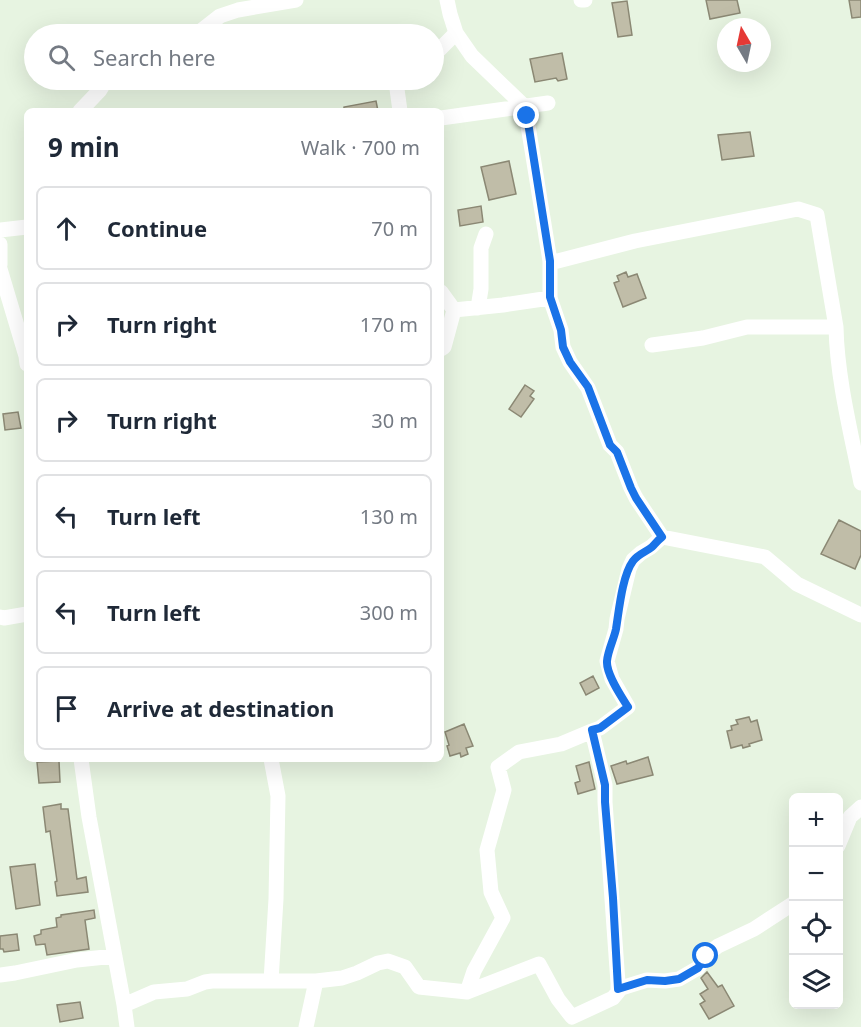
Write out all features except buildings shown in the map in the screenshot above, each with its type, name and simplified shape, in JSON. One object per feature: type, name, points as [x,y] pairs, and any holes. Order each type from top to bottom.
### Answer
[{"type":"street","points":[[209,24],[220,16],[238,10],[296,0]]},
{"type":"street","points":[[447,0],[456,33],[472,56],[525,106],[550,263],[550,297],[561,330],[563,347],[570,362],[588,387],[610,445],[617,452],[631,488],[662,537],[765,557],[797,584],[861,615]]},
{"type":"street","points":[[444,45],[456,33]]},
{"type":"street","points":[[83,108],[100,90]]},
{"type":"street","points":[[396,90],[399,108]]},
{"type":"street","points":[[444,118],[548,103]]},
{"type":"street","points":[[550,263],[635,242],[798,209],[817,215],[836,327],[836,344],[861,483]]},
{"type":"street","points":[[0,230],[24,227]]},
{"type":"street","points":[[478,308],[481,289],[481,248],[486,234]]},
{"type":"street","points":[[0,244],[0,267],[24,349]]},
{"type":"street","points":[[444,296],[454,310]]},
{"type":"street","points":[[454,310],[550,297]]},
{"type":"street","points":[[444,347],[454,310]]},
{"type":"street","points":[[652,345],[703,338],[747,327],[836,327]]},
{"type":"street","points":[[467,992],[474,971],[503,918],[490,892],[487,850],[504,790],[498,767],[519,752],[561,744],[600,728],[628,707],[612,679],[607,662],[629,569],[633,560],[662,537]]},
{"type":"street","points":[[0,617],[24,614]]},
{"type":"street","points":[[124,1005],[154,992],[187,989],[204,982],[316,981],[342,978],[388,961],[405,967],[419,987],[467,992],[539,964],[558,999],[572,1017],[613,998],[618,989],[605,785],[592,730]]},
{"type":"street","points":[[81,762],[127,1027]]},
{"type":"street","points":[[271,981],[276,899],[278,796],[272,762]]},
{"type":"street","points":[[843,834],[850,817],[861,807]]},
{"type":"street","points":[[618,989],[647,980],[679,979],[698,968],[706,956],[718,946],[754,929],[789,906]]},
{"type":"street","points":[[0,975],[15,974],[77,960],[115,956]]},
{"type":"street","points":[[306,1027],[316,981]]},
{"type":"route","points":[[527,116],[550,261],[550,297],[561,330],[563,347],[570,362],[588,387],[610,445],[617,452],[636,498],[662,537],[633,560],[629,569],[607,662],[612,679],[628,707],[600,728],[592,730],[605,785],[618,989],[647,980],[679,979],[698,968],[706,956]]}]
